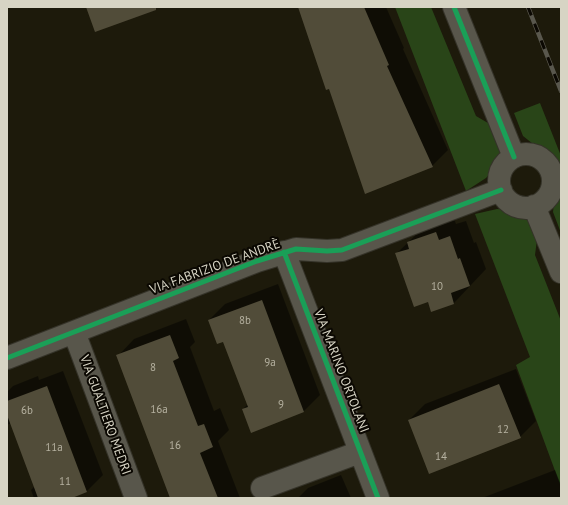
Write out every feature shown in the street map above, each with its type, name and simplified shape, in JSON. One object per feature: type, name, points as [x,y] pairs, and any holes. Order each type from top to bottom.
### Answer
[{"type":"street","points":[[454,7],[514,157]]},
{"type":"street","points":[[521,154],[537,156],[544,160],[550,167],[553,174],[552,191],[547,199],[540,205],[524,208],[514,205],[505,198],[499,183],[500,173],[504,165],[514,157],[521,154]]},
{"type":"street","name":"VIA FABRIZIO DE ANDRÈ","points":[[7,358],[257,261],[296,249],[327,251],[342,250],[501,190]]},
{"type":"street","points":[[534,206],[561,272]]},
{"type":"street","name":"VIA MARINO ORTOLANI","points":[[284,252],[378,498]]},
{"type":"street","name":"VIA GUALTIERO MEDRI","points":[[74,332],[136,498]]},
{"type":"street","name":"VIA MARINO ORTOLANI","points":[[262,488],[360,452]]},
{"type":"green space","points":[[395,7],[431,7],[476,116],[488,123],[497,132],[501,145],[500,156],[496,167],[486,178],[466,191]]},
{"type":"green space","points":[[540,103],[561,156],[561,233],[553,212],[557,194],[557,171],[552,159],[523,136],[514,113]]},
{"type":"green space","points":[[497,209],[517,210],[526,216],[538,232],[535,255],[561,321],[561,487],[516,365],[530,357],[475,214]]},
{"type":"building","points":[[86,7],[156,7],[156,10],[95,32]]},
{"type":"building","points":[[298,7],[364,7],[389,65],[387,66],[433,167],[365,194],[329,89],[326,90]]},
{"type":"building","points":[[436,232],[439,240],[450,236],[470,286],[451,293],[454,304],[431,312],[428,302],[414,307],[395,253],[409,249],[407,242]]},
{"type":"building","points":[[262,300],[304,412],[251,433],[242,409],[248,407],[223,342],[217,344],[208,320]]},
{"type":"building","points":[[170,335],[179,358],[173,361],[198,426],[204,424],[213,447],[200,453],[218,498],[170,498],[116,355]]},
{"type":"building","points":[[499,384],[521,438],[429,474],[408,420]]},
{"type":"building","points":[[47,386],[87,492],[72,498],[38,498],[7,415],[7,401]]},
{"type":"railway","points":[[528,7],[561,91]]},
{"type":"cycle path","points":[[454,7],[514,157]]},
{"type":"cycle path","points":[[7,358],[257,261],[296,249],[327,251],[342,250],[501,190]]},
{"type":"cycle path","points":[[284,252],[378,498]]}]
